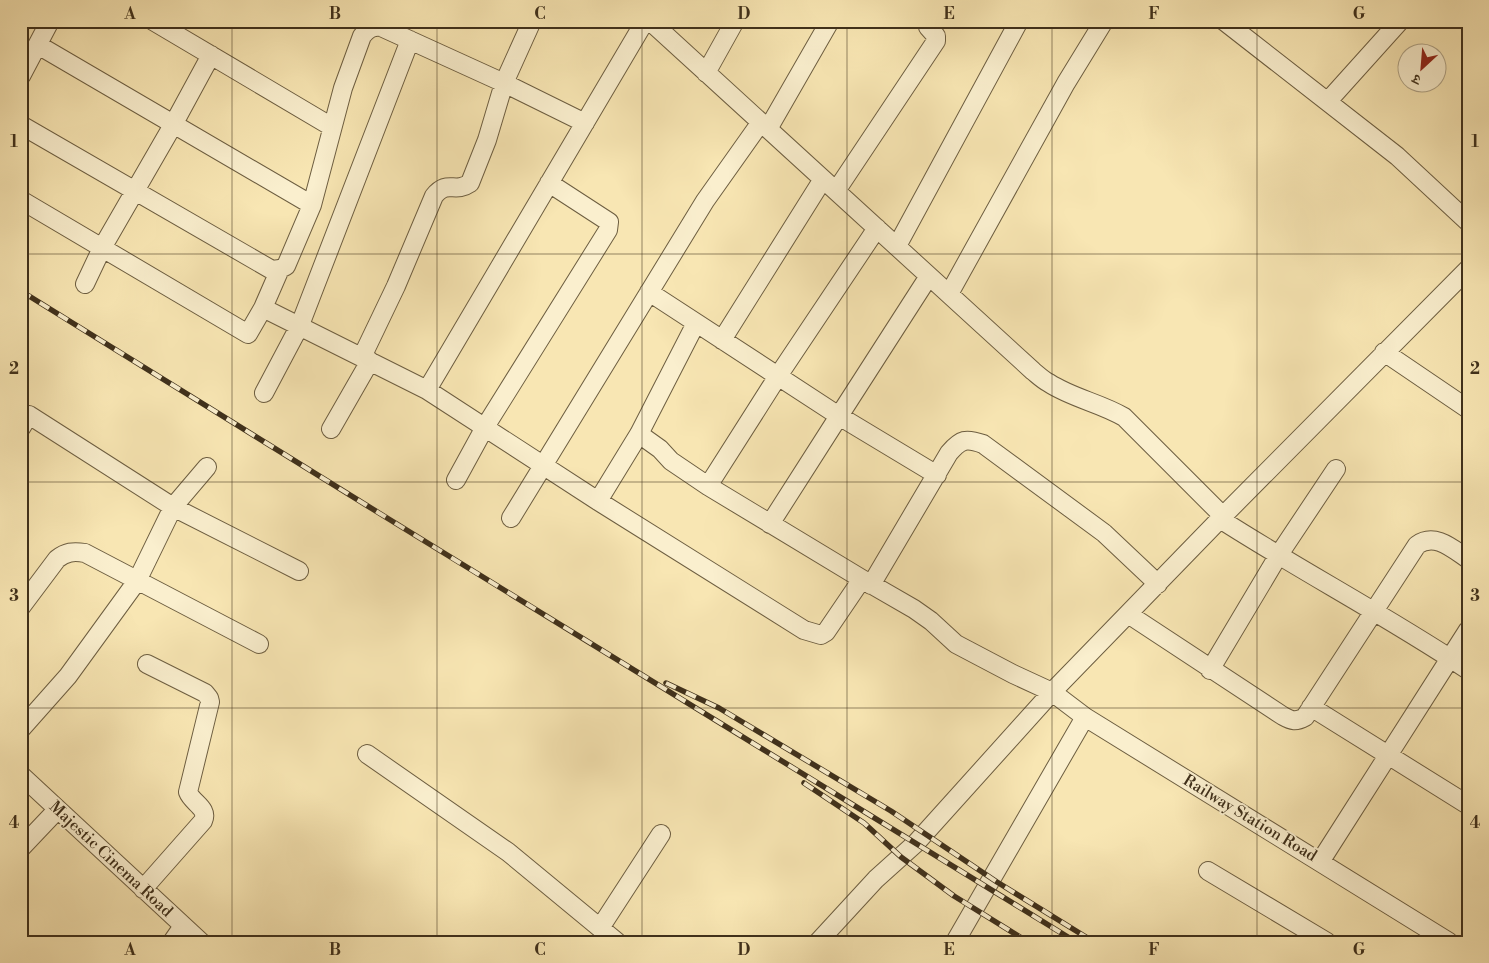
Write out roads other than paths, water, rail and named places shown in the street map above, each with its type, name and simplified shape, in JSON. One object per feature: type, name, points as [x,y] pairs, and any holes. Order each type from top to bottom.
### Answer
[{"type":"street","points":[[21,76],[50,21]]},
{"type":"street","points":[[154,21],[332,127]]},
{"type":"street","points":[[331,429],[366,359],[434,196],[446,186],[458,189],[470,183],[487,140],[504,83],[532,21]]},
{"type":"street","points":[[427,390],[645,21]]},
{"type":"street","points":[[650,21],[1048,383],[1065,392],[1109,408],[1124,417],[1223,520],[1278,556],[1374,611],[1468,670]]},
{"type":"street","points":[[706,73],[736,21]]},
{"type":"street","points":[[511,518],[705,201],[764,125],[830,21]]},
{"type":"street","points":[[722,340],[829,185],[936,41],[936,36],[928,26],[927,21]]},
{"type":"street","points":[[897,246],[1020,21]]},
{"type":"street","points":[[949,294],[1066,83],[1104,21]]},
{"type":"street","points":[[1224,21],[1397,156],[1468,222]]},
{"type":"street","points":[[1328,101],[1400,21]]},
{"type":"street","points":[[21,125],[272,270],[286,266],[312,205],[342,88],[362,36],[374,27],[381,27],[410,40],[585,123]]},
{"type":"street","points":[[264,393],[300,324],[410,40]]},
{"type":"street","points":[[38,45],[312,205]]},
{"type":"street","points":[[85,284],[102,248],[211,55]]},
{"type":"street","points":[[456,480],[485,427],[609,226],[609,222],[549,183]]},
{"type":"street","points":[[21,200],[248,334],[263,308],[280,269]]},
{"type":"street","points":[[708,486],[778,376],[877,228]]},
{"type":"street","points":[[1388,356],[1468,269]]},
{"type":"street","points":[[770,524],[929,276]]},
{"type":"street","points":[[1132,617],[1158,584],[1388,356],[1468,282]]},
{"type":"street","points":[[649,292],[839,416],[937,475]]},
{"type":"street","points":[[263,308],[300,324],[427,390],[598,501],[813,634],[821,635],[826,632],[866,582],[937,475],[949,453],[957,444],[964,441],[972,440],[983,444],[1104,533],[1158,584]]},
{"type":"street","points":[[598,501],[639,434],[696,323]]},
{"type":"street","points":[[1388,356],[1468,409]]},
{"type":"street","points":[[24,417],[173,507],[299,571]]},
{"type":"street","name":"Railway Station Road","points":[[639,434],[660,448],[671,461],[708,486],[914,609],[931,621],[956,644],[1056,695],[1085,717],[1450,942]]},
{"type":"street","points":[[21,729],[68,676],[137,581],[173,507],[207,467]]},
{"type":"street","points":[[1210,670],[1278,556],[1336,469]]},
{"type":"street","points":[[818,942],[876,879],[916,843],[1223,520]]},
{"type":"street","points":[[1132,617],[1210,670],[1290,720],[1298,721],[1305,717],[1418,545],[1428,540],[1445,544],[1468,559]]},
{"type":"street","points":[[21,607],[57,559],[64,554],[74,551],[85,554],[259,644]]},
{"type":"street","points":[[1320,862],[1468,630]]},
{"type":"street","points":[[143,889],[206,816],[205,812],[190,797],[188,792],[210,702],[205,693],[147,664]]},
{"type":"street","points":[[829,942],[885,881],[962,806],[1056,695]]},
{"type":"street","points":[[1311,707],[1468,805]]},
{"type":"street","points":[[955,942],[1085,717]]},
{"type":"street","points":[[367,754],[508,852],[617,942]]},
{"type":"street","name":"Majestic Cinema Road","points":[[21,775],[201,942]]},
{"type":"street","points":[[21,848],[57,810]]},
{"type":"street","points":[[600,928],[661,834]]},
{"type":"street","points":[[1208,871],[1326,942]]},
{"type":"street","points":[[172,942],[183,926]]},
{"type":"railway","points":[[21,291],[1076,942]]},
{"type":"railway","points":[[666,683],[719,708],[891,811],[997,882],[1094,942]]},
{"type":"railway","points":[[804,783],[864,823],[901,857],[954,896],[1028,942]]}]
